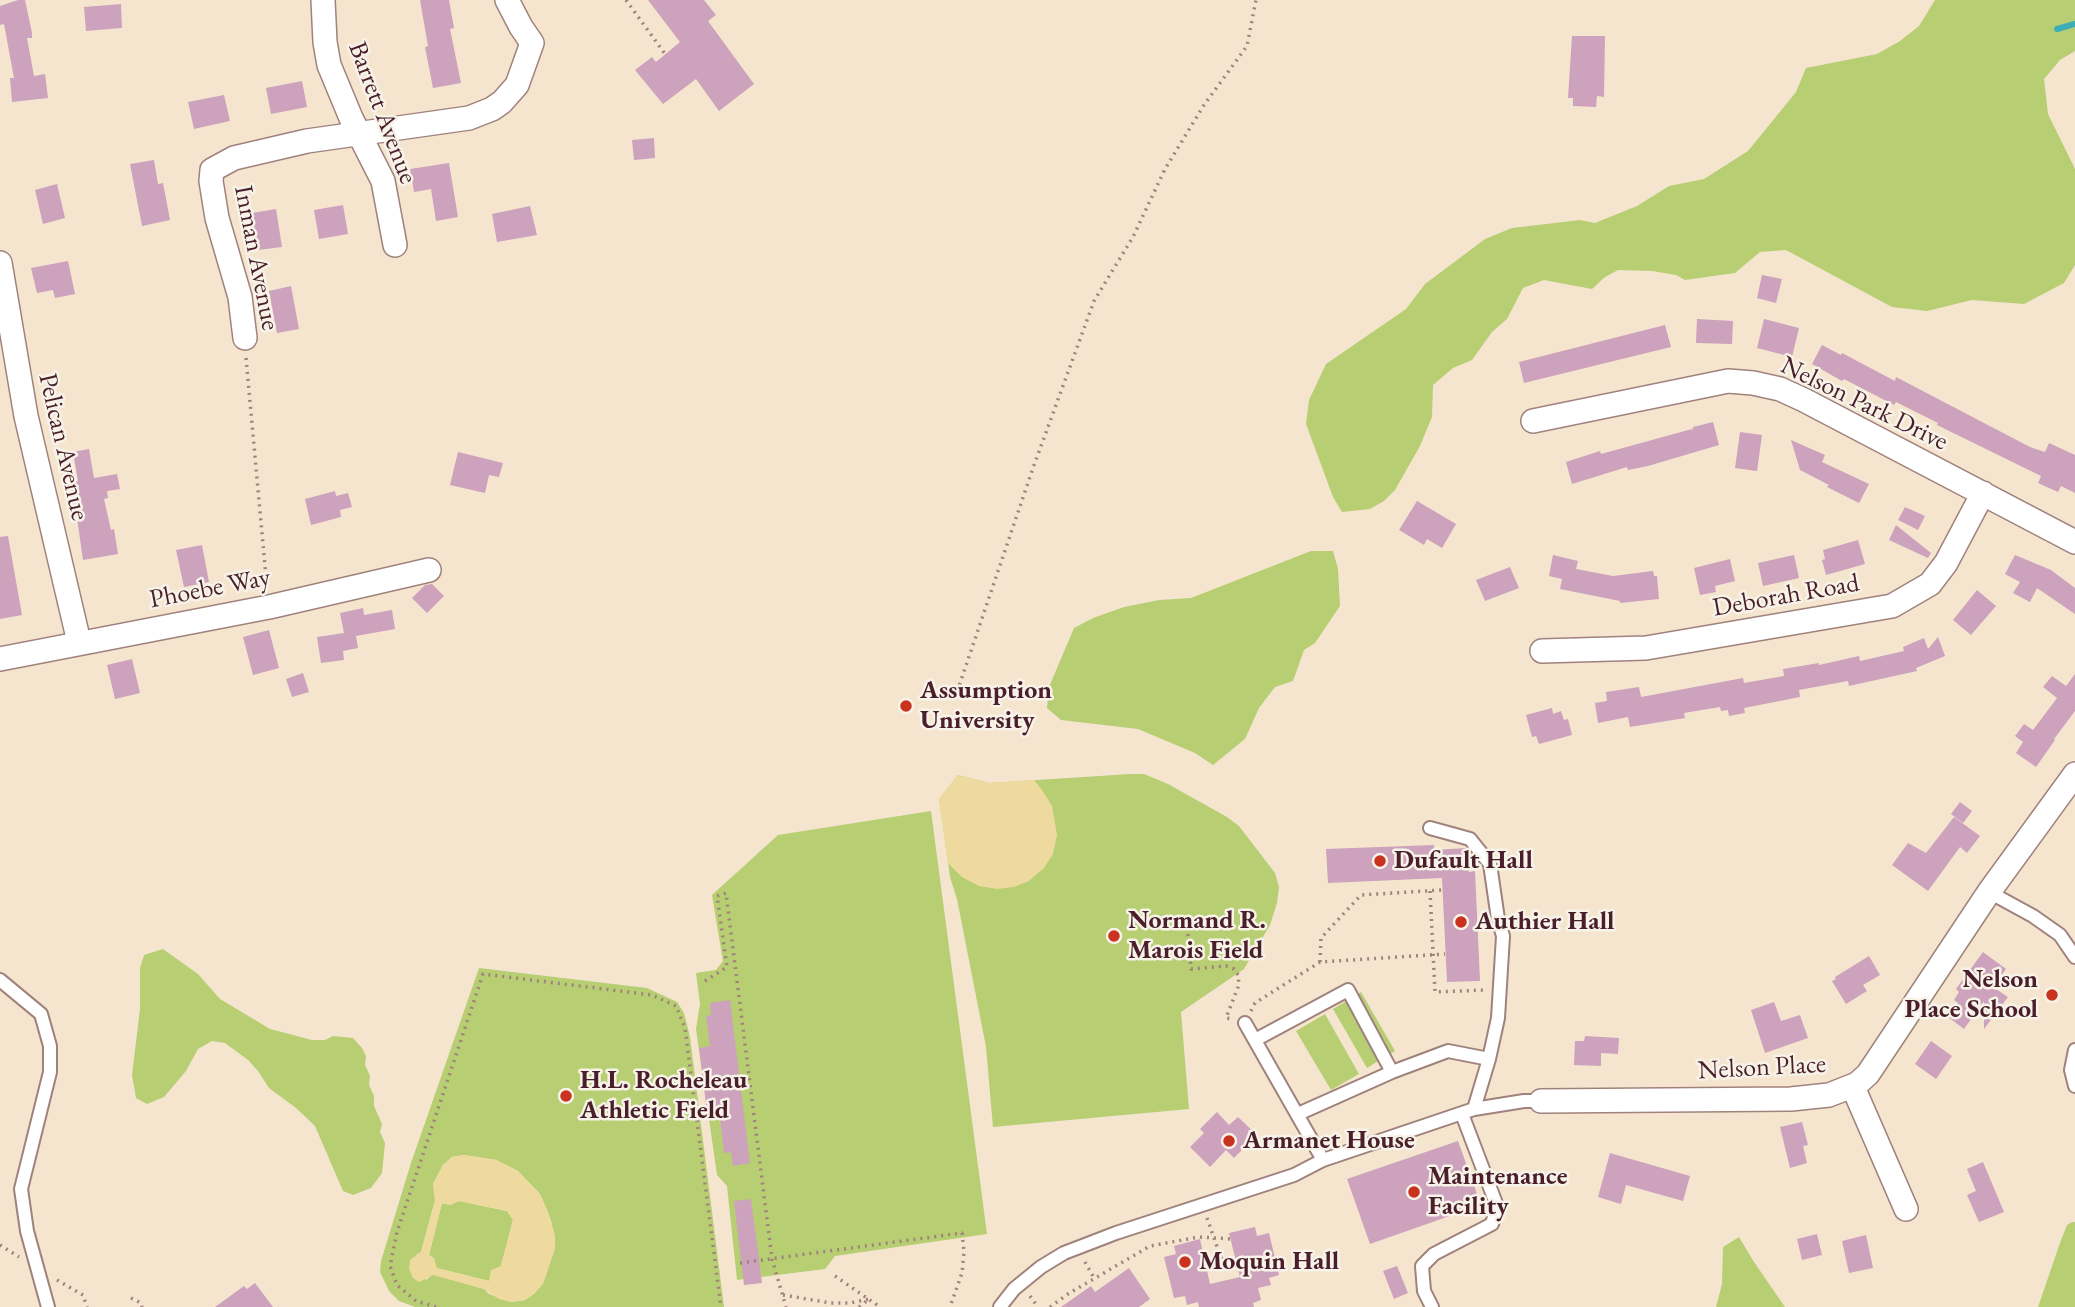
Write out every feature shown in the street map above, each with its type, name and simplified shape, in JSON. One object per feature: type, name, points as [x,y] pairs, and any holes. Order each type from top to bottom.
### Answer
[{"type":"street","name":"Barrett Avenue","points":[[323,0],[329,65],[383,181],[394,245]]},
{"type":"street","name":"Inman Avenue","points":[[244,338],[240,298],[217,218],[211,181],[212,170],[234,158],[307,141],[469,118],[492,108],[502,102],[517,85],[532,43],[507,0]]},
{"type":"street","name":"Pelican Avenue","points":[[0,263],[26,416],[79,642]]},
{"type":"street","name":"Nelson Park Drive","points":[[1533,421],[1728,381],[1780,389],[2075,542]]},
{"type":"street","name":"Deborah Road","points":[[1542,651],[1618,650],[1660,646],[1892,606],[1930,584],[1946,562],[1983,493]]},
{"type":"street","name":"Phoebe Way","points":[[0,659],[269,607],[429,570]]},
{"type":"street","name":"Nelson Place","points":[[1541,1101],[1791,1099],[1829,1095],[1853,1087],[1868,1074],[1989,892],[2075,774]]},
{"type":"street","points":[[1853,1087],[1906,1209]]},
{"type":"lane","points":[[1430,828],[1470,839],[1490,864],[1503,936],[1498,1018],[1489,1059],[1468,1112],[1497,1206],[1492,1224],[1434,1254],[1422,1266],[1424,1291],[1432,1307]]},
{"type":"lane","points":[[1989,892],[2060,935],[2075,957]]},
{"type":"lane","points":[[0,980],[41,1014],[50,1046],[50,1072],[21,1189],[27,1231],[48,1307]]},
{"type":"lane","points":[[1255,1040],[1348,990],[1392,1072]]},
{"type":"lane","points":[[1245,1023],[1323,1160]]},
{"type":"lane","points":[[2075,1050],[2071,1070],[2075,1086]]},
{"type":"lane","points":[[1298,1114],[1392,1072],[1448,1051],[1489,1059]]},
{"type":"lane","points":[[1000,1307],[1027,1277],[1065,1254],[1116,1233],[1294,1175],[1323,1160],[1468,1112],[1524,1101],[1541,1101]]},
{"type":"path","points":[[626,0],[665,54]]},
{"type":"path","points":[[955,698],[1033,468],[1094,301],[1133,237],[1165,169],[1204,105],[1247,46],[1256,0]]},
{"type":"path","name":"Inman Avenue","points":[[244,338],[269,607]]},
{"type":"path","points":[[1320,962],[1321,938],[1361,895],[1442,890]]},
{"type":"path","points":[[1430,891],[1435,992],[1501,990]]},
{"type":"path","points":[[705,981],[727,967],[717,896],[726,893],[772,1259],[786,1307]]},
{"type":"path","points":[[1188,934],[1191,969],[1226,966],[1234,969],[1240,976],[1226,1017],[1245,1023],[1255,1003],[1320,962],[1445,954]]},
{"type":"path","points":[[436,1307],[416,1301],[397,1285],[390,1266],[397,1232],[483,974],[652,995],[676,1006],[685,1028],[721,1307]]},
{"type":"path","points":[[1202,1205],[1221,1258],[1237,1267]]},
{"type":"path","points":[[740,1263],[962,1233],[962,1273],[950,1307]]},
{"type":"path","points":[[1050,1307],[1077,1288],[1150,1246],[1199,1237],[1231,1240]]},
{"type":"path","points":[[0,1245],[23,1260]]},
{"type":"path","points":[[835,1276],[880,1307]]},
{"type":"path","points":[[52,1277],[83,1295],[87,1307]]},
{"type":"path","points":[[783,1295],[831,1303],[869,1299]]},
{"type":"path","points":[[131,1298],[141,1303],[142,1307]]},
{"type":"path","points":[[859,1307],[869,1299]]},
{"type":"green space","points":[[1935,0],[2075,0],[2075,51],[2060,60],[2044,79],[2048,114],[2075,169],[2075,265],[2064,283],[2024,304],[1972,300],[1927,311],[1892,307],[1786,250],[1760,252],[1735,273],[1685,280],[1676,275],[1652,271],[1618,270],[1592,289],[1544,280],[1523,288],[1507,319],[1492,332],[1472,360],[1453,368],[1433,385],[1432,417],[1420,446],[1395,490],[1384,501],[1370,509],[1342,512],[1333,497],[1306,424],[1309,400],[1326,364],[1406,309],[1425,284],[1485,239],[1512,228],[1580,220],[1595,223],[1637,206],[1669,186],[1704,179],[1748,151],[1796,92],[1806,68],[1877,54],[1919,26]]},
{"type":"green space","points":[[1311,551],[1333,551],[1338,569],[1340,606],[1315,643],[1304,650],[1293,681],[1275,687],[1259,708],[1245,739],[1213,765],[1195,753],[1138,729],[1061,720],[1047,708],[1049,687],[1074,628],[1124,607],[1159,600],[1191,598]]},
{"type":"green space","name":"Normand R. Marois Field","points":[[1144,774],[1168,784],[1239,826],[1275,873],[1279,887],[1270,925],[1244,969],[1181,1012],[1189,1109],[993,1127],[986,1047],[957,899],[950,877],[939,799],[958,775],[989,783]]},
{"type":"green space","points":[[931,811],[987,1234],[835,1256],[825,1269],[737,1280],[727,1186],[717,1175],[696,1029],[700,1004],[696,973],[716,970],[723,961],[712,895],[778,835]]},
{"type":"green space","points":[[163,949],[198,974],[220,999],[270,1029],[312,1040],[325,1040],[333,1036],[353,1038],[362,1048],[366,1056],[365,1065],[370,1076],[369,1085],[374,1096],[374,1106],[382,1124],[380,1132],[385,1143],[382,1173],[371,1188],[353,1195],[343,1191],[315,1126],[269,1088],[248,1060],[225,1043],[212,1041],[198,1049],[186,1071],[164,1097],[147,1104],[136,1098],[132,1075],[140,1009],[140,968],[144,955]]},
{"type":"green space","name":"H.L. Rocheleau Athletic Field","points":[[479,968],[647,988],[677,1002],[684,1013],[690,1037],[724,1307],[415,1307],[399,1301],[389,1291],[380,1272],[411,1163]],"holes":[[[464,1155],[496,1160],[518,1171],[540,1194],[552,1224],[535,1293],[525,1300],[511,1302],[489,1294],[484,1289],[433,1274],[426,1280],[416,1255],[421,1252],[435,1200],[433,1184],[443,1165],[452,1157]]]},
{"type":"green space","points":[[1361,992],[1395,1051],[1367,1068],[1333,1009]]},
{"type":"green space","points":[[1325,1014],[1359,1074],[1331,1090],[1296,1031]]},
{"type":"green space","points":[[459,1201],[507,1211],[513,1220],[501,1266],[489,1281],[436,1268],[429,1255],[442,1203],[450,1205]]},
{"type":"green space","points":[[2075,1222],[2075,1307],[2038,1307],[2067,1225]]},
{"type":"green space","points":[[1739,1237],[1785,1307],[1716,1307],[1722,1284],[1723,1247]]},
{"type":"sand","points":[[958,775],[989,783],[1034,780],[1042,790],[1052,806],[1057,835],[1053,854],[1044,868],[1029,881],[1014,887],[997,889],[979,886],[962,877],[948,863],[939,799]]},
{"type":"sand","points":[[464,1155],[496,1160],[518,1171],[540,1194],[555,1235],[555,1249],[543,1284],[525,1300],[511,1302],[499,1299],[484,1289],[433,1275],[419,1282],[413,1278],[409,1269],[410,1260],[421,1252],[435,1201],[433,1185],[443,1165],[452,1157]],"holes":[[[459,1201],[507,1211],[513,1220],[501,1266],[491,1270],[489,1281],[437,1268],[434,1258],[429,1255],[442,1203],[450,1205]]]},
{"type":"building","points":[[25,0],[32,33],[32,38],[27,38],[34,76],[45,74],[48,98],[12,102],[10,78],[14,78],[4,24],[0,25],[0,6]]},
{"type":"building","points":[[420,0],[449,0],[454,28],[450,29],[461,83],[433,88]]},
{"type":"building","points":[[648,0],[704,0],[716,15],[708,21],[754,84],[719,111],[696,79],[663,104],[635,70],[652,57],[656,62],[680,42]]},
{"type":"building","points":[[121,4],[122,28],[86,31],[84,7]]},
{"type":"building","points":[[1572,36],[1605,36],[1604,97],[1597,96],[1596,107],[1573,106],[1573,98],[1568,98]]},
{"type":"building","points":[[302,81],[307,107],[271,114],[266,88]]},
{"type":"building","points":[[224,95],[230,121],[194,129],[188,102]]},
{"type":"building","points":[[654,138],[655,158],[634,160],[632,140]]},
{"type":"building","points":[[154,160],[158,184],[163,183],[170,220],[142,226],[130,164]]},
{"type":"building","points":[[449,163],[458,217],[436,221],[431,189],[414,192],[410,169]]},
{"type":"building","points":[[57,184],[65,218],[43,224],[35,190]]},
{"type":"building","points":[[343,205],[348,234],[319,239],[314,210]]},
{"type":"building","points":[[530,206],[537,235],[497,242],[492,214]]},
{"type":"building","points":[[276,209],[282,247],[258,250],[252,213]]},
{"type":"building","points":[[68,261],[75,294],[55,298],[53,290],[37,293],[31,268]]},
{"type":"building","points":[[1762,275],[1782,279],[1776,303],[1757,298]]},
{"type":"building","points":[[291,286],[299,329],[277,333],[269,291]]},
{"type":"building","points":[[1697,319],[1733,321],[1732,344],[1696,343]]},
{"type":"building","points":[[1764,319],[1799,328],[1792,357],[1757,348]]},
{"type":"building","points":[[1665,325],[1671,347],[1524,383],[1519,362]]},
{"type":"building","points":[[1822,345],[1895,381],[1896,377],[2030,447],[2045,452],[2049,443],[2075,455],[2075,493],[2061,486],[2058,492],[2038,483],[2041,476],[1896,402],[1894,405],[1812,364]]},
{"type":"building","points":[[1713,422],[1719,445],[1648,466],[1628,470],[1627,467],[1572,484],[1566,462],[1692,429],[1692,432],[1693,427]]},
{"type":"building","points":[[1740,432],[1762,435],[1757,471],[1735,468]]},
{"type":"building","points":[[1791,440],[1825,455],[1822,462],[1869,484],[1859,503],[1800,470]]},
{"type":"building","points":[[89,449],[94,478],[117,474],[120,489],[107,491],[108,498],[104,499],[111,530],[114,529],[118,554],[83,560],[75,504],[73,505],[69,483],[78,481],[73,452]]},
{"type":"building","points":[[458,452],[503,463],[499,477],[489,475],[485,493],[450,485]]},
{"type":"building","points":[[335,491],[336,496],[348,493],[352,507],[340,510],[341,517],[311,525],[305,499]]},
{"type":"building","points":[[1417,501],[1456,524],[1442,548],[1427,539],[1424,545],[1399,530]]},
{"type":"building","points":[[1905,507],[1925,516],[1918,530],[1898,520]]},
{"type":"building","points":[[1896,525],[1931,553],[1928,558],[1889,540]]},
{"type":"building","points":[[8,536],[22,615],[0,619],[0,537]]},
{"type":"building","points":[[1858,540],[1865,564],[1826,575],[1822,560],[1825,559],[1823,550]]},
{"type":"building","points":[[202,545],[209,582],[184,587],[176,550]]},
{"type":"building","points":[[1553,555],[1578,561],[1576,569],[1613,576],[1653,571],[1654,576],[1657,576],[1659,599],[1620,603],[1560,589],[1562,579],[1549,576]]},
{"type":"building","points":[[1794,555],[1799,578],[1763,586],[1758,563]]},
{"type":"building","points":[[2015,555],[2051,570],[2075,588],[2075,614],[2037,588],[2030,602],[2013,593],[2020,582],[2005,574]]},
{"type":"building","points":[[1730,559],[1735,581],[1715,586],[1716,592],[1700,595],[1694,568]]},
{"type":"building","points":[[1510,567],[1519,588],[1485,601],[1476,580]]},
{"type":"building","points":[[432,584],[444,596],[427,613],[412,598],[425,585]]},
{"type":"building","points":[[1977,590],[1996,606],[1971,635],[1953,620]]},
{"type":"building","points":[[363,608],[364,615],[392,610],[395,629],[356,636],[358,648],[343,651],[344,660],[321,663],[317,637],[344,633],[340,613]]},
{"type":"building","points":[[269,630],[279,668],[253,675],[243,637]]},
{"type":"building","points":[[1938,637],[1945,656],[1916,668],[1917,671],[1849,686],[1848,681],[1799,690],[1800,697],[1744,708],[1745,713],[1729,716],[1728,710],[1721,711],[1720,707],[1684,713],[1685,718],[1630,727],[1628,717],[1598,723],[1595,703],[1607,701],[1606,692],[1639,687],[1641,697],[1743,678],[1744,683],[1784,676],[1783,669],[1819,665],[1859,656],[1860,661],[1904,651],[1903,647],[1924,638],[1928,649]]},
{"type":"building","points":[[132,659],[140,693],[115,699],[107,665]]},
{"type":"building","points":[[303,673],[309,692],[292,697],[286,679]]},
{"type":"building","points":[[2075,674],[2075,711],[2036,767],[2016,753],[2023,742],[2015,736],[2024,724],[2033,730],[2057,698],[2043,687],[2052,676],[2066,686]]},
{"type":"building","points":[[1552,708],[1553,714],[1561,711],[1564,720],[1568,719],[1572,735],[1539,744],[1536,736],[1532,737],[1526,715]]},
{"type":"building","points":[[1960,802],[1972,811],[1963,823],[1951,814]]},
{"type":"building","points":[[1954,817],[1980,836],[1967,853],[1960,847],[1928,891],[1892,865],[1908,843],[1926,853]]},
{"type":"building","points":[[1434,845],[1434,850],[1468,850],[1469,872],[1475,871],[1480,981],[1447,982],[1442,878],[1328,883],[1326,849]]},
{"type":"building","points":[[1983,952],[2006,969],[1993,987],[2008,997],[1984,1029],[1984,1001],[1964,1029],[1948,1017],[1958,1003],[1954,1000],[1959,992],[1956,989]]},
{"type":"building","points":[[1869,956],[1880,975],[1863,985],[1867,991],[1846,1004],[1832,981]]},
{"type":"building","points":[[730,1000],[750,1163],[733,1166],[731,1152],[724,1153],[720,1119],[708,1120],[699,1048],[710,1046],[706,1016],[711,1015],[710,1003]]},
{"type":"building","points":[[1774,1002],[1781,1021],[1800,1015],[1808,1038],[1765,1053],[1751,1010]]},
{"type":"building","points":[[1585,1036],[1619,1038],[1618,1054],[1601,1053],[1601,1066],[1574,1065],[1575,1041],[1584,1041]]},
{"type":"building","points":[[1931,1041],[1952,1056],[1936,1079],[1915,1064]]},
{"type":"building","name":"Armanet House","points":[[1217,1112],[1229,1125],[1238,1117],[1257,1135],[1234,1158],[1226,1150],[1210,1167],[1190,1147],[1204,1133],[1200,1129]]},
{"type":"building","points":[[1802,1122],[1808,1145],[1803,1146],[1807,1163],[1790,1168],[1780,1127]]},
{"type":"building","name":"Maintenance Facility","points":[[1458,1141],[1481,1205],[1370,1244],[1347,1179]]},
{"type":"building","points":[[1610,1153],[1690,1176],[1683,1201],[1626,1185],[1621,1204],[1598,1197]]},
{"type":"building","points":[[1983,1162],[2004,1212],[1979,1222],[1967,1195],[1976,1191],[1967,1169]]},
{"type":"building","points":[[751,1199],[762,1283],[744,1285],[734,1201]]},
{"type":"building","name":"Moquin Hall","points":[[1255,1227],[1257,1236],[1269,1233],[1279,1275],[1269,1278],[1271,1285],[1258,1288],[1261,1300],[1253,1303],[1254,1307],[1199,1307],[1198,1302],[1187,1305],[1185,1296],[1174,1298],[1164,1257],[1176,1254],[1174,1246],[1200,1239],[1210,1284],[1240,1277],[1229,1233]]},
{"type":"building","points":[[1817,1234],[1822,1255],[1802,1260],[1797,1239]]},
{"type":"building","points":[[1866,1235],[1873,1268],[1849,1273],[1842,1241]]},
{"type":"building","points":[[1397,1266],[1408,1293],[1394,1299],[1383,1271]]},
{"type":"building","points":[[1129,1268],[1150,1299],[1139,1307],[1061,1307],[1091,1286],[1095,1292]]},
{"type":"building","points":[[255,1283],[273,1307],[215,1307],[244,1286],[247,1289]]},
{"type":"waterway","points":[[2057,29],[2075,24]]},
{"type":"place","name":"Assumption University","points":[[906,706]]},
{"type":"place","name":"Dufault Hall","points":[[1380,861]]},
{"type":"place","name":"Authier Hall","points":[[1461,922]]},
{"type":"place","name":"Normand R. Marois Field","points":[[1114,936]]},
{"type":"place","name":"Nelson Place School","points":[[2052,995]]},
{"type":"place","name":"H.L. Rocheleau Athletic Field","points":[[566,1096]]},
{"type":"place","name":"Armanet House","points":[[1229,1141]]},
{"type":"place","name":"Maintenance Facility","points":[[1414,1192]]},
{"type":"place","name":"Moquin Hall","points":[[1185,1262]]}]
